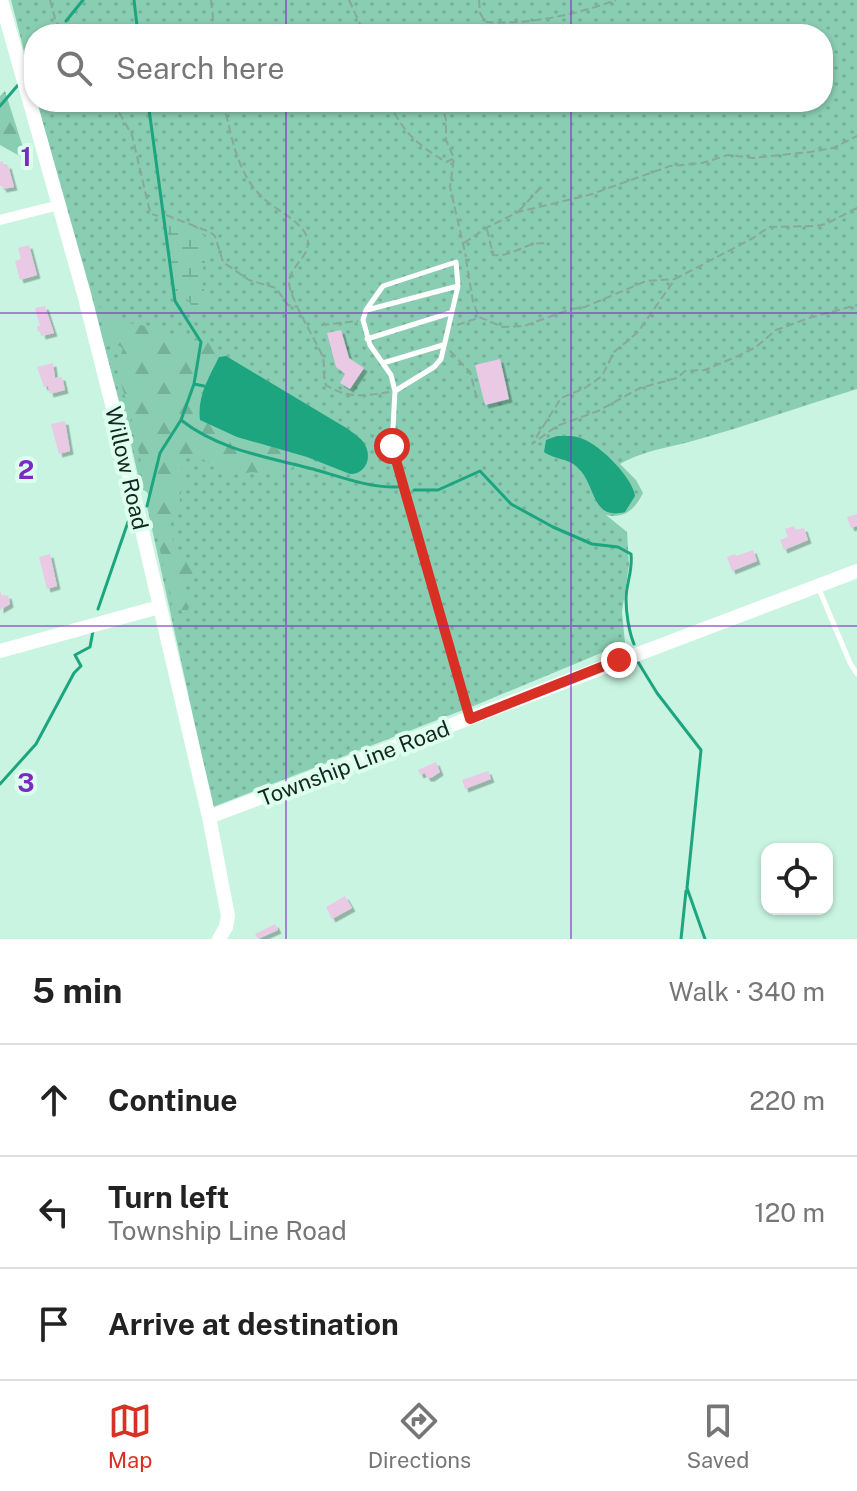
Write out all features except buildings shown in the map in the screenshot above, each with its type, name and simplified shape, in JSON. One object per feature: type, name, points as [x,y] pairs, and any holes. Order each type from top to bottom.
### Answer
[{"type":"street","name":"Willow Road","points":[[1,0],[24,80]]},
{"type":"street","name":"Willow Road","points":[[33,112],[121,440],[209,817],[228,916],[219,939]]},
{"type":"street","points":[[0,220],[59,205]]},
{"type":"street","name":"Township Line Road","points":[[209,817],[857,571]]},
{"type":"street","points":[[0,651],[159,607]]},
{"type":"lane","points":[[395,391],[434,367],[441,359],[458,286],[456,262],[383,286],[366,310],[363,320],[367,339],[391,375],[395,391],[392,446],[470,719]]},
{"type":"lane","points":[[366,310],[458,286]]},
{"type":"lane","points":[[367,339],[451,313]]},
{"type":"lane","points":[[383,363],[444,345]]},
{"type":"lane","points":[[818,584],[838,637],[857,674]]},
{"type":"path","points":[[50,0],[58,24]]},
{"type":"path","points":[[211,0],[214,24]]},
{"type":"path","points":[[349,0],[360,24]]},
{"type":"path","points":[[479,0],[480,13],[485,22],[514,24],[597,7],[616,0]]},
{"type":"path","points":[[119,112],[132,135],[149,208],[152,214],[158,216]]},
{"type":"path","points":[[226,112],[240,167],[247,181],[305,233],[308,243],[306,252],[291,272],[290,289],[324,360],[326,385],[361,396],[395,391]]},
{"type":"path","points":[[395,112],[415,141],[446,162],[454,158]]},
{"type":"path","points":[[444,112],[446,140],[454,158],[450,187],[464,243],[473,302],[479,317]]},
{"type":"path","points":[[464,243],[518,212],[589,195],[670,166],[702,163],[728,155],[753,158],[810,152],[833,148],[857,136]]},
{"type":"path","points":[[518,212],[540,188]]},
{"type":"path","points":[[448,328],[479,317],[503,327],[524,326],[585,307],[646,281],[675,279],[769,227],[815,226],[857,208]]},
{"type":"path","points":[[166,215],[210,232],[215,236],[223,262],[249,280],[276,288],[288,305],[299,307]]},
{"type":"path","points":[[486,228],[493,255],[513,254],[533,243],[549,244]]},
{"type":"path","points":[[456,262],[466,259]]},
{"type":"path","points":[[675,279],[638,332],[614,352],[602,376],[585,388],[561,398],[532,444],[557,426],[598,411],[640,388],[677,378],[685,371],[705,370],[756,347],[776,330],[857,305]]},
{"type":"path","points":[[321,325],[363,320]]},
{"type":"path","points":[[444,345],[470,372],[477,399]]},
{"type":"green space","points":[[11,0],[857,0],[857,389],[620,464],[636,480],[643,493],[629,512],[619,516],[606,515],[627,532],[629,565],[622,612],[625,643],[476,705],[213,807],[147,506],[151,494],[141,489],[40,112],[833,112],[833,24],[24,24],[24,51]]},
{"type":"green space","points":[[5,91],[27,160],[0,145],[0,96]]},
{"type":"green space","points":[[166,218],[194,227],[207,242],[202,275],[206,307],[200,318],[188,300],[171,287],[168,268],[172,259]]},
{"type":"green space","points":[[98,306],[130,323],[155,328],[165,336],[208,342],[219,357],[204,387],[237,437],[307,457],[282,475],[252,472],[227,476],[198,456],[181,458],[181,495],[168,529],[178,551],[194,572],[181,587],[192,596],[188,610],[173,610],[133,425],[117,369],[123,348],[106,339]]},
{"type":"shaded area","points":[[226,356],[357,436],[367,448],[368,459],[364,468],[350,474],[307,457],[237,437],[200,420],[200,403],[205,387],[219,357]]},
{"type":"shaded area","points":[[557,436],[583,439],[615,463],[629,480],[635,496],[625,512],[614,513],[600,507],[585,476],[575,465],[544,452],[546,440]]},
{"type":"waterway","points":[[66,21],[83,0]]},
{"type":"waterway","points":[[134,0],[137,24]]},
{"type":"waterway","points":[[0,106],[18,85]]},
{"type":"waterway","points":[[149,112],[175,301],[201,342],[194,384]]},
{"type":"waterway","points":[[147,506],[160,453],[181,420],[194,384],[204,386]]},
{"type":"waterway","points":[[181,420],[227,446],[366,484],[398,487]]},
{"type":"waterway","points":[[414,490],[438,490],[480,471],[511,504],[592,544],[618,547],[631,554],[626,604],[634,644]]},
{"type":"waterway","points":[[98,609],[128,522]]},
{"type":"waterway","points":[[0,784],[36,744],[74,673],[81,666],[75,655],[90,647],[93,631]]},
{"type":"waterway","points":[[638,662],[657,693],[701,750],[687,888],[705,939]]},
{"type":"waterway","points":[[681,939],[686,891]]},
{"type":"route","points":[[392,446],[470,719],[619,660]]}]
